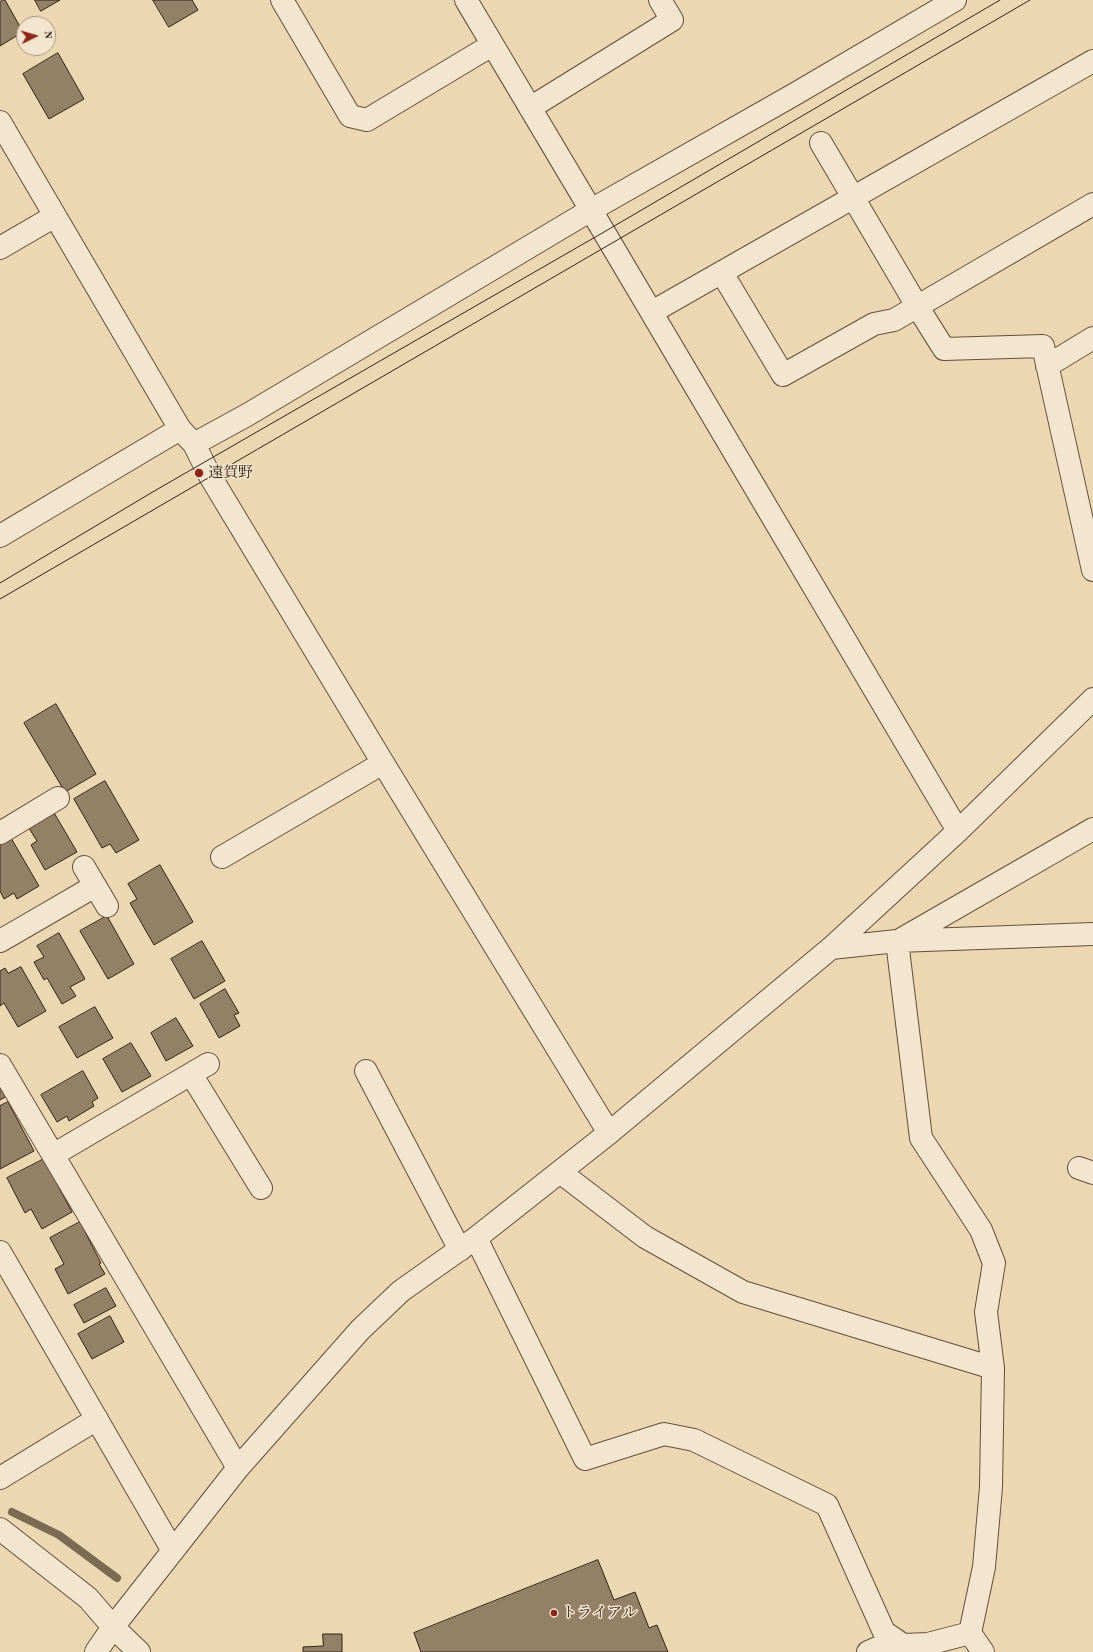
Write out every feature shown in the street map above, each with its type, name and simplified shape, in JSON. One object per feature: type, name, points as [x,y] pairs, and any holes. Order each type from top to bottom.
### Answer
[{"type":"street","points":[[282,0],[350,116],[367,120],[492,45]]},
{"type":"street","points":[[466,0],[958,831]]},
{"type":"street","points":[[530,108],[672,20],[660,0]]},
{"type":"street","points":[[0,536],[187,436],[254,411],[591,210],[795,94],[955,0]]},
{"type":"street","points":[[652,312],[1093,61]]},
{"type":"street","points":[[0,122],[383,764],[609,1133]]},
{"type":"street","points":[[821,143],[944,349],[1042,346],[1093,570]]},
{"type":"street","points":[[722,273],[783,375],[874,324],[894,320],[1093,204]]},
{"type":"street","points":[[0,248],[55,216]]},
{"type":"street","points":[[1047,366],[1093,338]]},
{"type":"street","points":[[96,1652],[113,1627],[238,1468],[360,1330],[401,1291],[468,1244],[609,1133],[831,948],[958,831],[1093,699]]},
{"type":"street","points":[[222,857],[383,764]]},
{"type":"street","points":[[0,833],[58,798]]},
{"type":"street","points":[[897,942],[1093,829]]},
{"type":"street","points":[[84,867],[107,906]]},
{"type":"street","points":[[0,941],[95,886]]},
{"type":"street","points":[[831,948],[897,942],[1093,934]]},
{"type":"street","points":[[897,942],[921,1138],[981,1230],[994,1263],[986,1312],[993,1368],[990,1494],[984,1567],[970,1633],[983,1652]]},
{"type":"street","points":[[0,1065],[238,1468]]},
{"type":"street","points":[[53,1155],[199,1069],[261,1188]]},
{"type":"street","points":[[366,1071],[468,1244],[585,1459],[664,1434],[694,1440],[827,1506],[884,1632],[904,1645],[928,1644],[970,1633]]},
{"type":"street","points":[[560,1172],[645,1237],[743,1292],[993,1368]]},
{"type":"street","points":[[0,1252],[173,1551]]},
{"type":"street","points":[[0,1478],[96,1419]]},
{"type":"street","points":[[0,1529],[88,1598],[113,1627],[138,1652]]},
{"type":"street","points":[[868,1652],[896,1640]]},
{"type":"building","points":[[5,0],[16,20],[16,36],[0,46],[0,2]]},
{"type":"building","points":[[35,0],[60,0],[41,11]]},
{"type":"building","points":[[153,0],[192,0],[198,10],[169,27]]},
{"type":"building","points":[[58,53],[84,99],[49,119],[23,74],[53,56],[56,56]]},
{"type":"building","points":[[56,704],[96,774],[65,792],[24,723]]},
{"type":"building","points":[[105,781],[139,840],[116,853],[110,844],[102,848],[74,799]]},
{"type":"building","points":[[53,811],[77,852],[45,870],[31,845],[37,841],[27,825]]},
{"type":"building","points":[[11,838],[39,886],[17,899],[14,893],[4,899],[0,891],[0,845]]},
{"type":"building","points":[[160,865],[193,922],[154,945],[130,903],[137,899],[128,884]]},
{"type":"building","points":[[107,916],[134,964],[108,979],[80,931]]},
{"type":"building","points":[[59,933],[85,979],[70,987],[76,996],[62,1004],[47,978],[44,980],[34,962],[44,957],[37,946]]},
{"type":"building","points":[[202,941],[225,981],[194,999],[171,959]]},
{"type":"building","points":[[21,967],[46,1011],[18,1027],[4,1003],[0,1006],[0,971],[5,968],[8,973]]},
{"type":"building","points":[[225,989],[239,1013],[234,1015],[240,1026],[219,1038],[200,1004]]},
{"type":"building","points":[[95,1007],[113,1038],[77,1058],[59,1027]]},
{"type":"building","points":[[176,1018],[193,1046],[166,1061],[151,1033]]},
{"type":"building","points":[[131,1043],[151,1076],[122,1092],[103,1059]]},
{"type":"building","points":[[83,1071],[98,1098],[92,1102],[94,1106],[69,1121],[67,1116],[57,1122],[41,1095]]},
{"type":"building","points":[[0,1083],[7,1096],[0,1100]]},
{"type":"building","points":[[8,1102],[34,1151],[0,1169],[0,1106]]},
{"type":"building","points":[[44,1159],[72,1212],[42,1229],[31,1209],[25,1213],[7,1178]]},
{"type":"building","points":[[80,1222],[105,1274],[68,1294],[55,1269],[64,1264],[50,1238]]},
{"type":"building","points":[[106,1288],[116,1306],[84,1323],[74,1305]]},
{"type":"building","points":[[110,1316],[124,1342],[92,1359],[78,1334]]},
{"type":"building","name":"トライアル","points":[[598,1560],[614,1600],[635,1592],[649,1628],[657,1625],[668,1652],[421,1652],[414,1633]]},
{"type":"building","points":[[323,1634],[342,1634],[342,1652],[303,1652],[303,1647],[323,1646]]},
{"type":"waterway","points":[[12,1512],[59,1535],[117,1578]]},
{"type":"tram line","points":[[0,583],[156,490],[604,232],[1000,0]]},
{"type":"tram line","points":[[0,599],[1030,0]]},
{"type":"place","name":"遠賀野","points":[[199,473]]},
{"type":"place","name":"トライアル","points":[[554,1613]]}]
